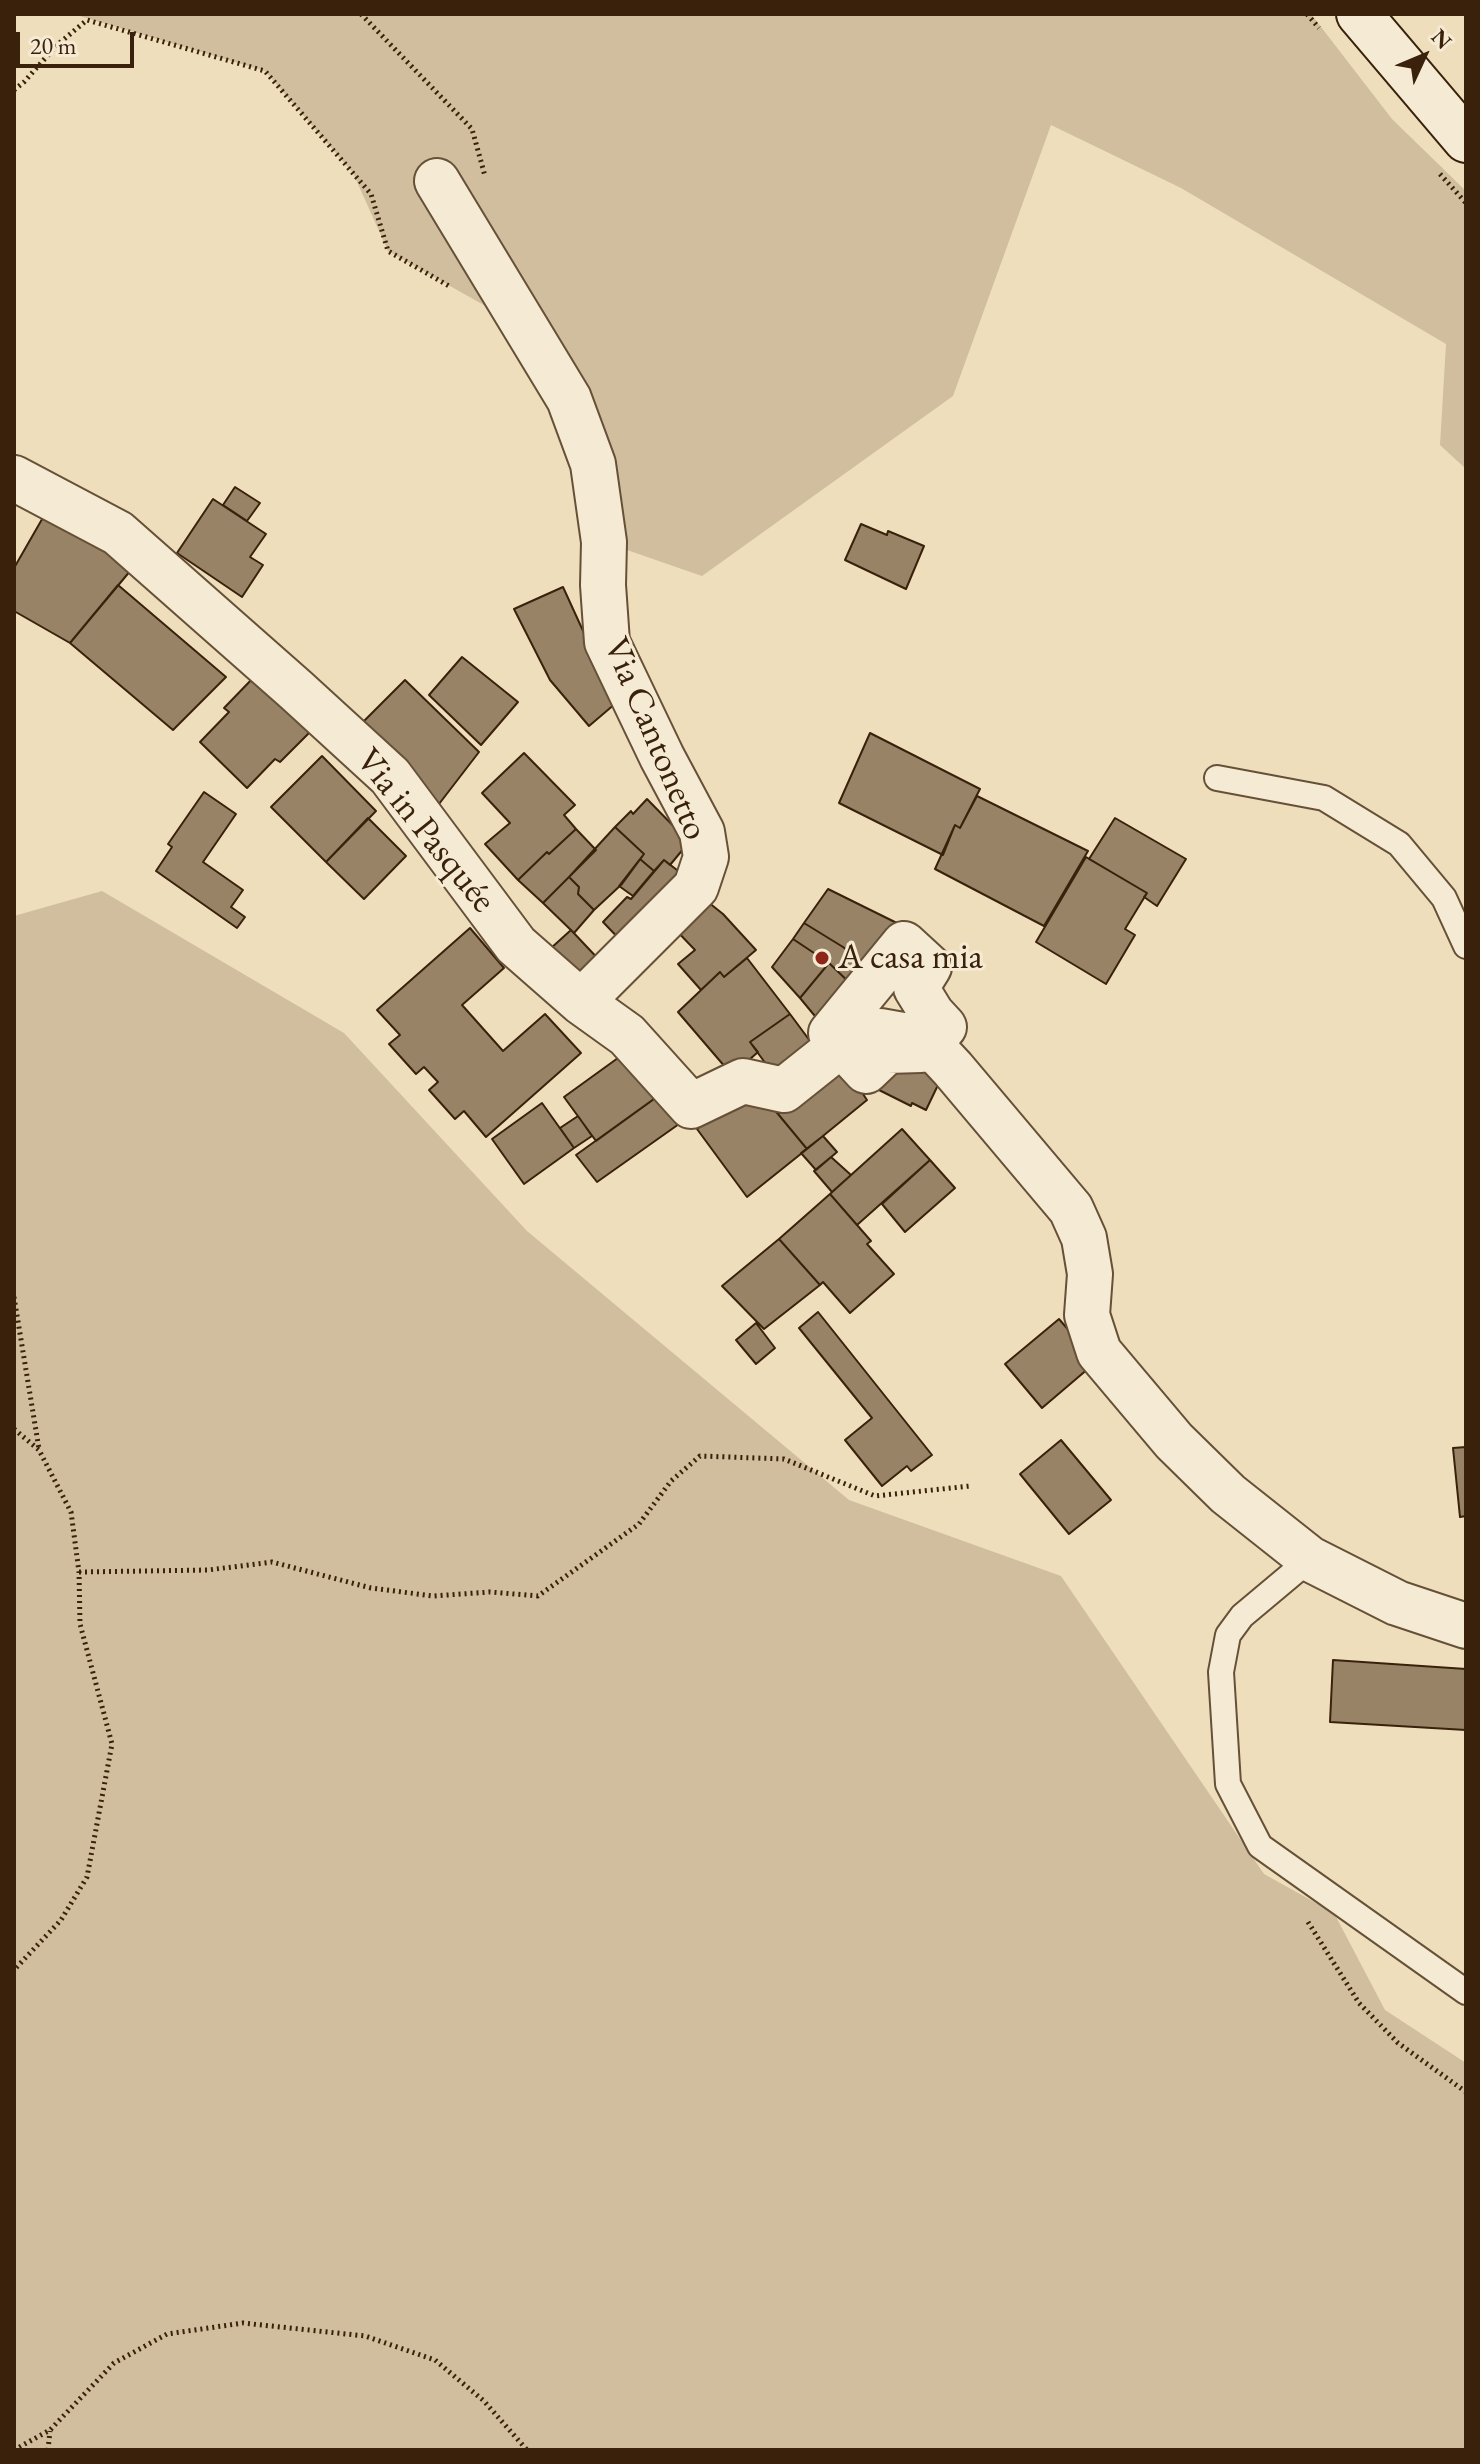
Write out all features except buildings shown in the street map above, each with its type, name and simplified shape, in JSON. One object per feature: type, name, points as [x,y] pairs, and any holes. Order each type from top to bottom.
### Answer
[{"type":"street","points":[[1359,14],[1459,133]]},
{"type":"street","name":"Via Cantonetto","points":[[437,181],[569,399],[593,464],[604,542],[607,642],[702,832],[706,857],[696,887],[581,1002]]},
{"type":"street","name":"Via in Pasquée","points":[[14,478],[118,533],[390,776],[516,945],[581,1002],[627,1035],[691,1106],[733,1089],[743,1081],[784,1090],[838,1049]]},
{"type":"street","points":[[941,1056],[944,1027],[916,988],[929,967],[904,944],[831,1033],[838,1049],[880,1031],[925,1039],[1071,1209],[1084,1238],[1090,1274],[1087,1315],[1099,1352],[1174,1441],[1228,1494],[1310,1559],[1397,1603],[1466,1626]]},
{"type":"lane","points":[[1217,778],[1324,798],[1399,844],[1444,898],[1466,946]]},
{"type":"lane","points":[[1310,1559],[1242,1616],[1228,1635],[1221,1672],[1228,1784],[1260,1846],[1466,1992]]},
{"type":"path","points":[[361,14],[472,129],[488,186]]},
{"type":"path","points":[[14,90],[57,45],[87,20],[265,71],[371,194],[388,251],[451,287]]},
{"type":"path","points":[[14,1297],[39,1450],[71,1512],[79,1572],[80,1624],[112,1744],[87,1877],[61,1920],[14,1970]]},
{"type":"path","points":[[14,1429],[39,1450]]},
{"type":"path","points":[[79,1572],[208,1570],[272,1562],[386,1590],[433,1596],[490,1592],[538,1596],[639,1524],[671,1481],[700,1456],[784,1459],[875,1496],[970,1486]]},
{"type":"path","points":[[1301,1875],[1300,1909],[1359,2003],[1398,2043],[1466,2092]]},
{"type":"path","points":[[14,2450],[50,2430],[114,2363],[167,2334],[243,2323],[365,2336],[435,2360],[484,2401],[527,2450]]},
{"type":"path","points":[[48,2450],[50,2430]]},
{"type":"shaded area","points":[[73,14],[1311,14],[1392,119],[1466,191],[1466,469],[1440,445],[1446,344],[1181,188],[1051,125],[953,396],[702,576],[604,542],[528,330],[388,251],[353,173],[265,71]]},
{"type":"shaded area","points":[[102,891],[344,1033],[527,1231],[849,1500],[1061,1576],[1264,1874],[1334,1913],[1385,2010],[1466,2063],[1466,2450],[14,2450],[14,916]]},
{"type":"place","name":"A casa mia","points":[[822,958]]}]
